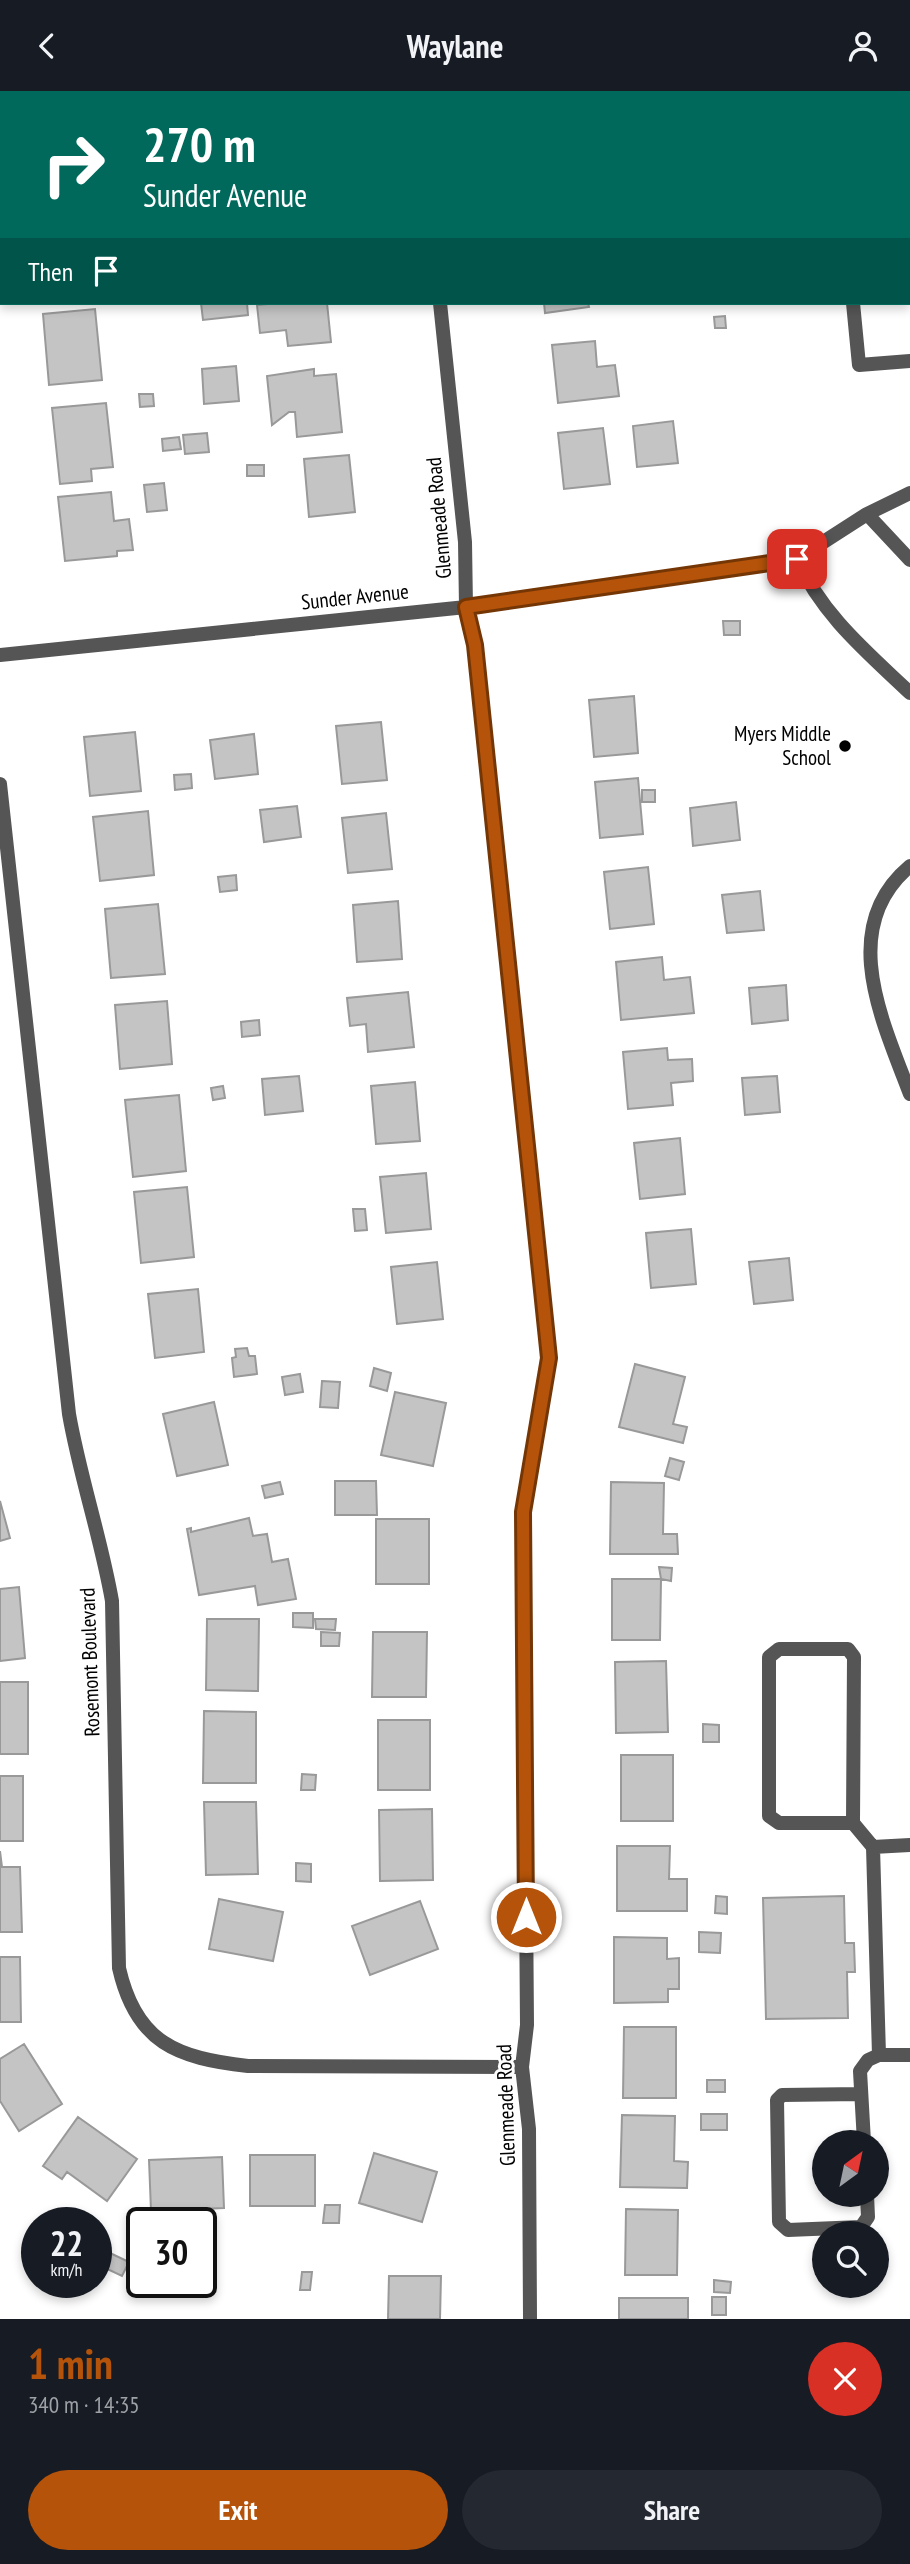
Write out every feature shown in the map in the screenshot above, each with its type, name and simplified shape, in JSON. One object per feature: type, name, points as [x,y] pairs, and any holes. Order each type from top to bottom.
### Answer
[{"type":"street","name":"Glenmeade Road","points":[[440,305],[465,542],[466,607],[477,659],[549,1358],[523,1512],[527,2025],[522,2067],[529,2129],[530,2319]]},
{"type":"street","points":[[853,305],[859,365],[910,361]]},
{"type":"street","points":[[910,493],[867,514],[797,559],[808,584],[836,623],[910,693]]},
{"type":"street","points":[[867,514],[910,560]]},
{"type":"street","name":"Sunder Avenue","points":[[0,655],[466,607],[797,559]]},
{"type":"street","name":"Rosemont Boulevard","points":[[0,784],[69,1414],[77,1459],[112,1601],[119,1968],[124,1991],[134,2012],[149,2031],[177,2052],[204,2061],[248,2066],[522,2067]]},
{"type":"street","points":[[910,850],[906,869],[895,879],[875,914],[868,957],[883,1023],[910,1094]]},
{"type":"street","points":[[853,1823],[779,1823],[769,1816],[769,1657],[779,1649],[848,1649],[855,1657],[853,1823],[873,1847],[878,2055]]},
{"type":"street","points":[[873,1847],[910,1845]]},
{"type":"street","points":[[863,2130],[860,2071],[868,2060],[878,2055],[910,2055]]},
{"type":"street","points":[[861,2094],[782,2095],[777,2100],[779,2222],[788,2230],[861,2227],[868,2217],[868,2207]]},
{"type":"building","points":[[201,305],[247,305],[248,315],[203,320]]},
{"type":"building","points":[[257,305],[327,305],[331,342],[288,346],[286,330],[260,333]]},
{"type":"building","points":[[544,305],[589,307],[545,313]]},
{"type":"building","points":[[95,309],[102,380],[49,385],[43,314]]},
{"type":"building","points":[[725,316],[726,328],[715,328],[714,317]]},
{"type":"building","points":[[595,341],[597,367],[615,365],[619,396],[558,403],[552,345]]},
{"type":"building","points":[[236,366],[239,401],[204,404],[202,369]]},
{"type":"building","points":[[314,369],[314,376],[336,374],[342,432],[297,437],[295,412],[289,412],[272,425],[267,376]]},
{"type":"building","points":[[139,394],[153,394],[154,406],[140,407]]},
{"type":"building","points":[[106,403],[113,467],[91,469],[92,481],[60,484],[52,408]]},
{"type":"building","points":[[673,421],[678,463],[637,467],[633,426]]},
{"type":"building","points":[[603,428],[610,484],[564,489],[558,433]]},
{"type":"building","points":[[207,433],[209,452],[185,454],[183,435]]},
{"type":"building","points":[[179,437],[181,449],[163,451],[162,439]]},
{"type":"building","points":[[349,455],[355,512],[309,517],[304,459]]},
{"type":"building","points":[[247,465],[264,465],[264,476],[247,476]]},
{"type":"building","points":[[164,483],[167,510],[147,512],[144,485]]},
{"type":"building","points":[[111,492],[114,521],[129,519],[133,550],[117,551],[117,556],[65,561],[58,497]]},
{"type":"building","points":[[723,621],[740,621],[740,635],[724,635]]},
{"type":"building","points":[[634,696],[638,753],[594,757],[589,700]]},
{"type":"building","points":[[381,722],[387,780],[342,784],[336,726]]},
{"type":"building","points":[[135,732],[141,791],[90,796],[84,737]]},
{"type":"building","points":[[254,734],[258,774],[215,779],[210,740]]},
{"type":"building","points":[[191,774],[192,788],[175,790],[174,775]]},
{"type":"building","points":[[638,778],[643,834],[600,838],[595,782]]},
{"type":"building","points":[[642,790],[655,790],[655,802],[642,802]]},
{"type":"building","points":[[736,802],[740,840],[693,846],[690,808]]},
{"type":"building","points":[[297,806],[301,837],[264,842],[260,810]]},
{"type":"building","points":[[148,811],[154,875],[100,881],[93,817]]},
{"type":"building","points":[[386,813],[392,869],[348,873],[342,818]]},
{"type":"building","points":[[648,867],[654,924],[610,929],[604,872]]},
{"type":"building","points":[[236,875],[237,890],[220,892],[218,877]]},
{"type":"building","points":[[760,891],[764,930],[727,933],[722,895]]},
{"type":"building","points":[[398,901],[402,959],[357,962],[353,905]]},
{"type":"building","points":[[158,904],[165,974],[111,978],[105,909]]},
{"type":"building","points":[[662,957],[664,980],[690,977],[694,1013],[621,1020],[616,962]]},
{"type":"building","points":[[786,985],[788,1020],[752,1024],[749,988]]},
{"type":"building","points":[[408,992],[414,1047],[368,1052],[366,1024],[350,1026],[347,998]]},
{"type":"building","points":[[167,1001],[172,1064],[120,1069],[115,1005]]},
{"type":"building","points":[[259,1020],[260,1035],[242,1037],[241,1022]]},
{"type":"building","points":[[667,1048],[668,1060],[692,1059],[693,1081],[671,1083],[673,1105],[628,1109],[623,1052]]},
{"type":"building","points":[[299,1076],[303,1111],[265,1115],[262,1079]]},
{"type":"building","points":[[777,1076],[780,1112],[745,1115],[742,1078]]},
{"type":"building","points":[[415,1082],[420,1141],[376,1144],[371,1086]]},
{"type":"building","points":[[223,1086],[225,1098],[213,1100],[211,1088]]},
{"type":"building","points":[[179,1095],[186,1171],[133,1177],[125,1100]]},
{"type":"building","points":[[680,1138],[685,1194],[640,1199],[634,1143]]},
{"type":"building","points":[[426,1173],[431,1229],[386,1233],[380,1177]]},
{"type":"building","points":[[187,1187],[194,1257],[141,1263],[134,1192]]},
{"type":"building","points":[[353,1209],[365,1209],[367,1230],[355,1231]]},
{"type":"building","points":[[691,1229],[696,1284],[651,1288],[646,1233]]},
{"type":"building","points":[[789,1258],[793,1300],[754,1304],[749,1262]]},
{"type":"building","points":[[437,1262],[443,1319],[397,1324],[391,1267]]},
{"type":"building","points":[[198,1289],[204,1352],[155,1358],[148,1294]]},
{"type":"building","points":[[247,1348],[249,1356],[255,1356],[257,1374],[234,1377],[232,1358],[236,1357],[235,1349]]},
{"type":"building","points":[[635,1364],[685,1377],[673,1424],[687,1427],[683,1443],[619,1427]]},
{"type":"building","points":[[374,1368],[391,1373],[387,1391],[370,1386]]},
{"type":"building","points":[[300,1374],[303,1392],[285,1395],[282,1377]]},
{"type":"building","points":[[322,1381],[340,1382],[338,1408],[320,1407]]},
{"type":"building","points":[[395,1392],[446,1403],[433,1466],[381,1455]]},
{"type":"building","points":[[214,1402],[228,1465],[177,1476],[163,1414]]},
{"type":"building","points":[[670,1458],[684,1462],[679,1480],[665,1476]]},
{"type":"building","points":[[335,1481],[376,1481],[377,1515],[335,1515]]},
{"type":"building","points":[[280,1482],[283,1494],[265,1498],[262,1486]]},
{"type":"building","points":[[611,1482],[664,1483],[663,1534],[677,1534],[678,1554],[610,1554]]},
{"type":"building","points":[[0,1501],[10,1538],[0,1541]]},
{"type":"building","points":[[249,1518],[253,1536],[267,1534],[272,1562],[288,1559],[296,1599],[258,1605],[255,1586],[199,1595],[187,1529],[191,1528],[191,1532]]},
{"type":"building","points":[[376,1519],[429,1519],[429,1584],[376,1584]]},
{"type":"building","points":[[659,1567],[672,1568],[671,1581],[661,1579]]},
{"type":"building","points":[[612,1579],[661,1579],[660,1640],[612,1640]]},
{"type":"building","points":[[19,1587],[25,1658],[0,1661],[0,1589]]},
{"type":"building","points":[[293,1613],[313,1613],[313,1628],[293,1627]]},
{"type":"building","points":[[207,1619],[259,1619],[258,1691],[206,1690]]},
{"type":"building","points":[[315,1619],[336,1619],[335,1630],[316,1629]]},
{"type":"building","points":[[321,1632],[340,1633],[339,1646],[321,1646]]},
{"type":"building","points":[[373,1632],[427,1632],[426,1697],[372,1697]]},
{"type":"building","points":[[666,1661],[668,1732],[616,1733],[615,1662]]},
{"type":"building","points":[[0,1682],[28,1682],[28,1754],[0,1754]]},
{"type":"building","points":[[204,1711],[256,1712],[256,1783],[203,1783]]},
{"type":"building","points":[[378,1720],[430,1720],[430,1790],[378,1790]]},
{"type":"building","points":[[703,1724],[719,1725],[719,1742],[703,1742]]},
{"type":"building","points":[[621,1755],[673,1755],[673,1821],[621,1821]]},
{"type":"building","points":[[302,1774],[316,1775],[315,1790],[301,1790]]},
{"type":"building","points":[[0,1776],[23,1776],[23,1841],[0,1841]]},
{"type":"building","points":[[204,1802],[256,1802],[258,1874],[206,1875]]},
{"type":"building","points":[[432,1809],[433,1880],[380,1881],[379,1810]]},
{"type":"building","points":[[617,1846],[670,1846],[669,1879],[687,1879],[687,1911],[617,1911]]},
{"type":"building","points":[[0,1851],[2,1867],[20,1867],[22,1932],[0,1932]]},
{"type":"building","points":[[296,1863],[311,1864],[311,1882],[296,1881]]},
{"type":"building","points":[[716,1896],[727,1897],[727,1914],[715,1913]]},
{"type":"building","points":[[844,1896],[845,1943],[854,1943],[855,1972],[847,1972],[848,2018],[766,2019],[763,1898]]},
{"type":"building","points":[[219,1899],[283,1912],[273,1961],[209,1949]]},
{"type":"building","points":[[420,1901],[438,1949],[370,1975],[352,1926]]},
{"type":"building","points":[[699,1932],[721,1933],[720,1953],[699,1952]]},
{"type":"building","points":[[614,1937],[667,1938],[667,1959],[679,1958],[679,1989],[668,1989],[668,2002],[614,2003]]},
{"type":"building","points":[[0,1957],[20,1957],[21,2022],[0,2022]]},
{"type":"building","points":[[624,2027],[676,2027],[676,2098],[623,2098]]},
{"type":"building","points":[[24,2044],[62,2104],[19,2131],[0,2101],[0,2059]]},
{"type":"building","points":[[707,2080],[725,2080],[725,2092],[707,2092]]},
{"type":"building","points":[[701,2114],[727,2114],[727,2130],[701,2130]]},
{"type":"building","points":[[622,2115],[675,2116],[674,2161],[688,2162],[687,2188],[620,2187]]},
{"type":"building","points":[[78,2117],[137,2159],[107,2201],[67,2172],[62,2179],[43,2166]]},
{"type":"building","points":[[374,2153],[437,2172],[422,2222],[359,2203]]},
{"type":"building","points":[[250,2155],[315,2155],[315,2206],[250,2206]]},
{"type":"building","points":[[222,2157],[224,2208],[151,2207],[149,2160]]},
{"type":"building","points":[[325,2205],[340,2205],[339,2223],[323,2223]]},
{"type":"building","points":[[626,2209],[678,2210],[677,2275],[625,2275]]},
{"type":"building","points":[[112,2254],[126,2261],[122,2276],[112,2271]]},
{"type":"building","points":[[302,2272],[312,2272],[310,2290],[300,2290]]},
{"type":"building","points":[[389,2276],[441,2276],[440,2319],[388,2319]]},
{"type":"building","points":[[714,2280],[731,2282],[730,2293],[714,2292]]},
{"type":"building","points":[[712,2297],[726,2297],[726,2315],[712,2315]]},
{"type":"building","points":[[619,2298],[688,2298],[688,2319],[619,2319]]},
{"type":"place","name":"Myers Middle School","points":[[845,746]]},
{"type":"route","points":[[526,1917],[523,1512],[549,1358],[475,645],[466,607],[797,559]]}]
